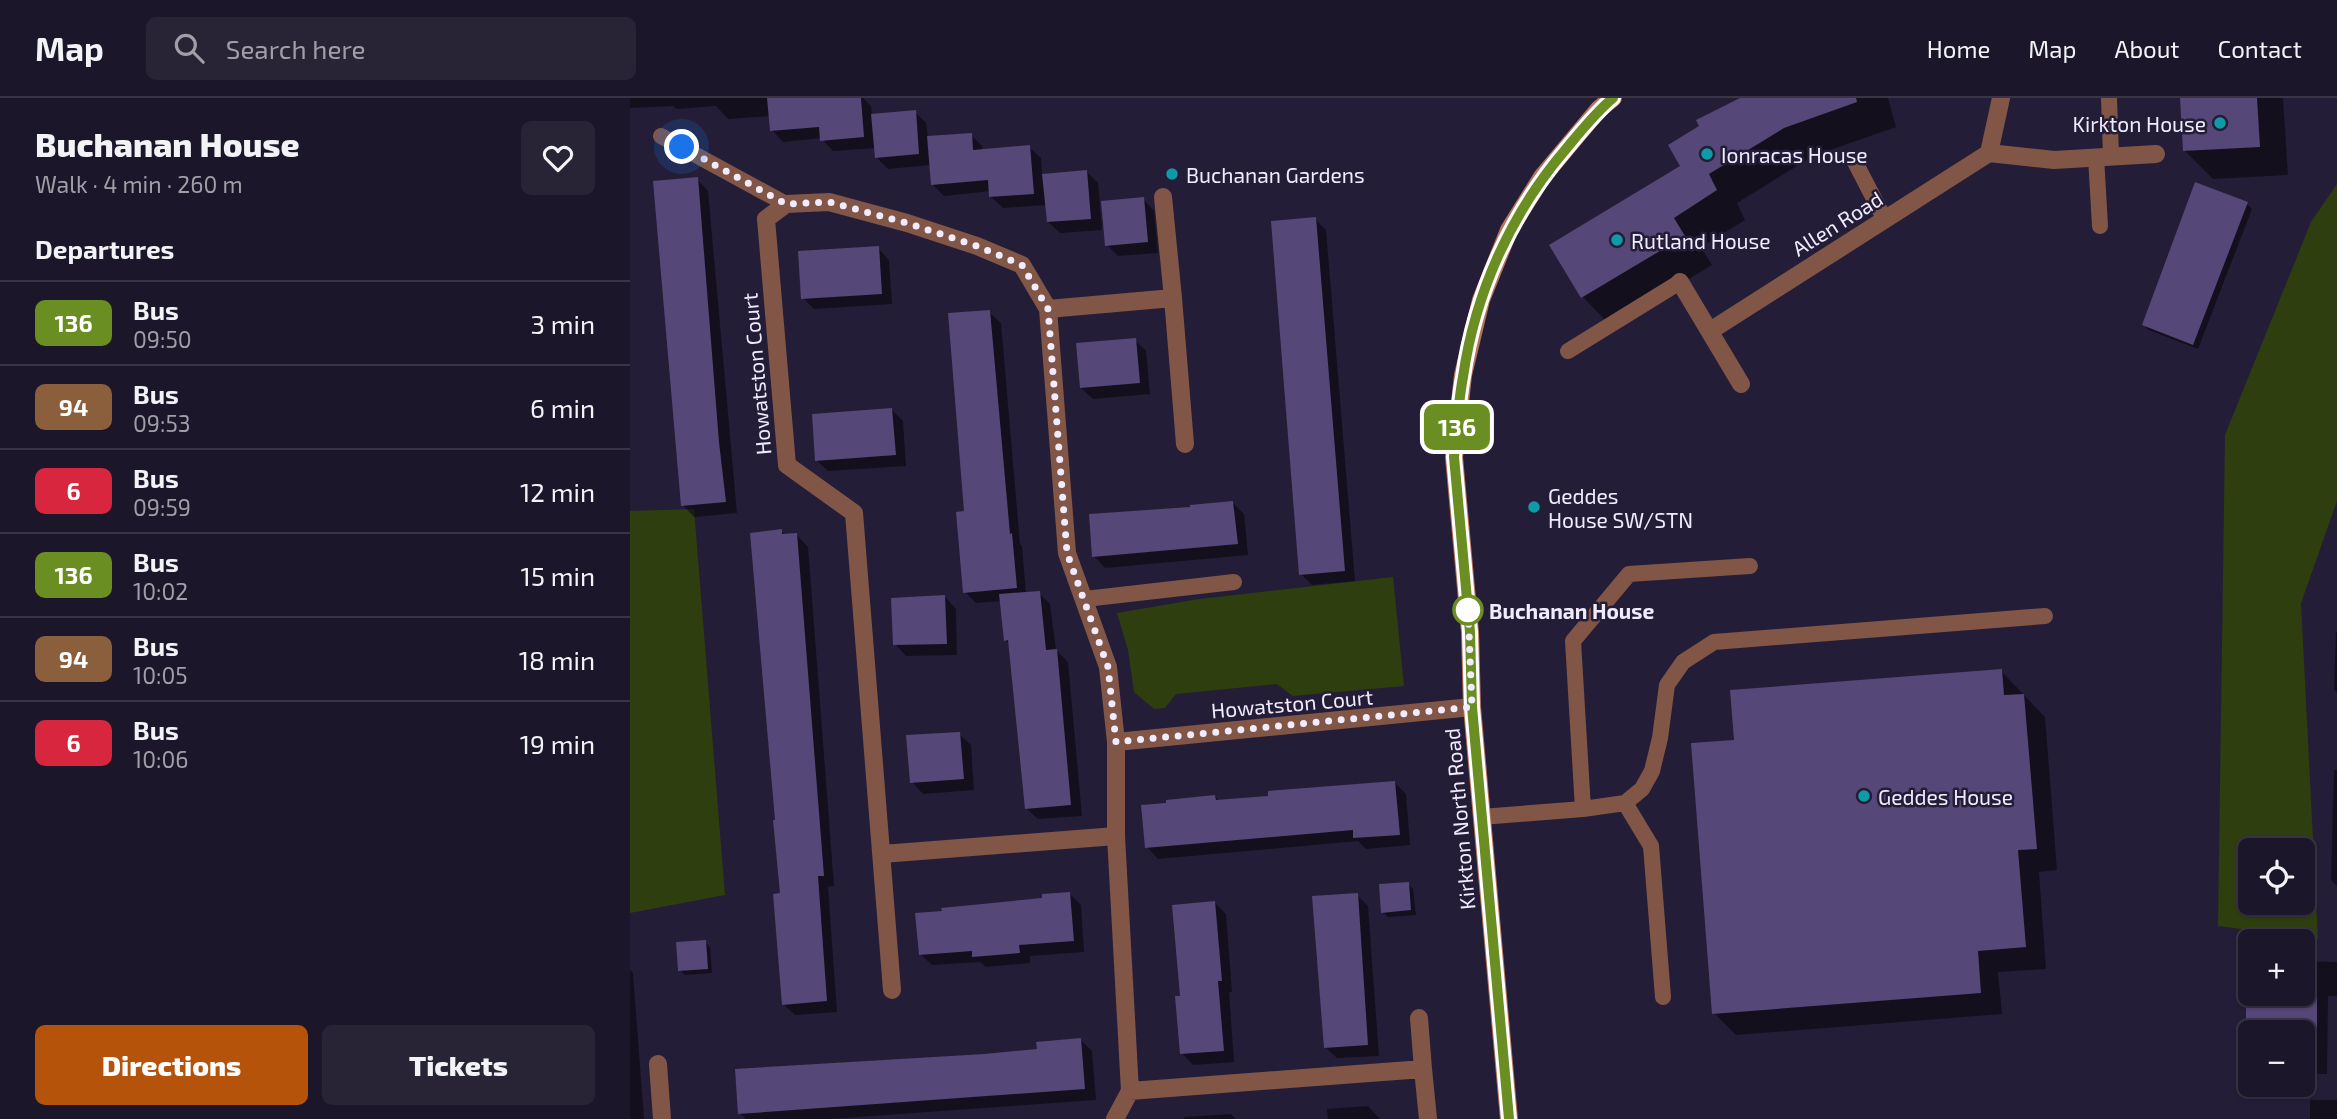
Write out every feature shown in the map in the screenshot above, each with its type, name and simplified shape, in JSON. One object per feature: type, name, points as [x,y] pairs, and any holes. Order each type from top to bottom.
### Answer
[{"type":"main road","name":"Kirkton North Road","points":[[1509,1119],[1481,817],[1472,707],[1470,632],[1454,457],[1463,375],[1481,300],[1510,230],[1542,177],[1599,109],[1613,98]]},
{"type":"street","points":[[2001,98],[1989,153],[2054,160],[2156,154]]},
{"type":"street","name":"Allen Road","points":[[1710,331],[1989,153]]},
{"type":"street","points":[[1163,197],[1185,444]]},
{"type":"street","points":[[786,204],[829,202],[977,246],[1022,265],[1048,309],[1067,553],[1108,667],[1116,742],[1116,836],[1130,1091],[1115,1119]]},
{"type":"street","name":"Howatston Court","points":[[786,204],[766,219],[787,465],[854,513],[892,990]]},
{"type":"street","points":[[1680,282],[1741,384]]},
{"type":"street","points":[[1048,309],[1172,298]]},
{"type":"street","name":"Howatston Court","points":[[1116,742],[1472,707]]},
{"type":"street","points":[[882,854],[1116,836]]},
{"type":"street","points":[[1419,1018],[1428,1119]]},
{"type":"street","points":[[658,1064],[662,1119]]},
{"type":"street","points":[[1130,1091],[1423,1069]]},
{"type":"lane","points":[[2100,226],[2109,98]]},
{"type":"lane","points":[[661,136],[786,204]]},
{"type":"lane","points":[[1855,163],[1885,220]]},
{"type":"lane","points":[[1568,351],[1680,282]]},
{"type":"lane","points":[[1583,809],[1573,641],[1629,574],[1750,566]]},
{"type":"lane","points":[[1085,599],[1234,582]]},
{"type":"lane","points":[[1481,817],[1625,803],[1642,789],[1652,771],[1667,685],[1683,662],[1714,642],[2045,616]]},
{"type":"lane","points":[[1625,803],[1651,846],[1663,996]]},
{"type":"green space","points":[[2337,184],[2337,501],[2301,603],[2313,838],[2238,838],[2238,915],[2315,915],[2315,880],[2318,939],[2315,939],[2315,929],[2241,929],[2218,926],[2225,435],[2311,222]]},
{"type":"green space","points":[[694,509],[725,895],[630,913],[630,511]]},
{"type":"green space","points":[[1393,577],[1404,686],[1293,696],[1277,684],[1176,694],[1165,708],[1154,709],[1134,692],[1128,650],[1117,613],[1199,599]]},
{"type":"building","points":[[767,98],[861,98],[864,137],[820,141],[819,127],[770,131]]},
{"type":"building","points":[[1740,98],[1856,98],[1857,102],[1784,128],[1709,174],[1717,190],[1674,218],[1685,236],[1581,298],[1549,245],[1680,166],[1668,145],[1699,126],[1696,120]]},
{"type":"building","name":"Kirkton House","points":[[2180,98],[2257,98],[2260,147],[2183,151]]},
{"type":"building","points":[[916,110],[919,154],[875,158],[871,114]]},
{"type":"building","points":[[972,133],[973,150],[1030,145],[1034,194],[989,197],[988,180],[931,185],[927,136]]},
{"type":"building","points":[[1087,170],[1091,219],[1047,222],[1042,174]]},
{"type":"building","points":[[698,177],[726,502],[681,506],[653,181]]},
{"type":"building","points":[[2195,182],[2248,202],[2193,345],[2142,325]]},
{"type":"building","points":[[1144,197],[1148,242],[1105,246],[1101,201]]},
{"type":"building","points":[[1316,217],[1345,571],[1299,575],[1271,221]]},
{"type":"building","points":[[879,246],[882,294],[801,299],[798,251]]},
{"type":"building","points":[[990,310],[1017,588],[963,593],[956,512],[964,511],[948,313]]},
{"type":"building","points":[[1136,338],[1140,383],[1080,388],[1076,343]]},
{"type":"building","points":[[892,408],[896,455],[815,461],[812,414]]},
{"type":"building","points":[[1233,501],[1238,544],[1092,557],[1089,514],[1190,507]]},
{"type":"building","points":[[782,529],[782,534],[797,533],[824,876],[818,876],[827,1001],[782,1005],[773,894],[780,893],[750,533]]},
{"type":"building","points":[[1040,591],[1046,650],[1057,649],[1071,805],[1025,809],[1008,640],[1004,641],[999,594]]},
{"type":"building","points":[[945,595],[947,644],[893,645],[891,598]]},
{"type":"building","name":"Geddes House","points":[[2002,669],[2004,695],[2024,694],[2037,849],[2018,850],[2026,947],[1978,951],[1981,993],[1712,1014],[1691,743],[1734,740],[1730,690]]},
{"type":"building","points":[[960,732],[964,779],[910,783],[906,735]]},
{"type":"building","points":[[1395,781],[1400,835],[1353,838],[1353,830],[1145,848],[1141,805],[1215,795],[1216,800],[1268,796],[1268,791]]},
{"type":"building","points":[[1409,882],[1411,910],[1381,913],[1379,884]]},
{"type":"building","points":[[1070,892],[1074,941],[1019,945],[1020,953],[972,957],[972,951],[919,955],[915,913],[1042,898],[1042,894]]},
{"type":"building","points":[[1358,893],[1368,1045],[1324,1048],[1312,896]]},
{"type":"building","points":[[1215,901],[1222,981],[1218,981],[1224,1051],[1180,1054],[1175,996],[1180,996],[1172,905]]},
{"type":"building","points":[[706,940],[708,969],[678,971],[676,942]]},
{"type":"building","points":[[2317,994],[2317,1032],[2315,1020],[2246,1020],[2246,1006],[2315,1006]]},
{"type":"building","points":[[1081,1038],[1085,1089],[738,1114],[735,1069],[984,1054],[1037,1049],[1036,1042]]},
{"type":"bus line","name":"136","points":[[1509,1119],[1481,817],[1472,707],[1470,632],[1454,457],[1463,375],[1481,300],[1510,230],[1542,177],[1599,109],[1613,98]]},
{"type":"place","name":"Kirkton House","points":[[2220,123]]},
{"type":"place","name":"Ionracas House","points":[[1707,154]]},
{"type":"place","name":"Buchanan Gardens","points":[[1172,174]]},
{"type":"place","name":"Rutland House","points":[[1617,240]]},
{"type":"place","name":"Geddes House SW/STN","points":[[1534,507]]},
{"type":"place","name":"Buchanan House","points":[[1468,610]]},
{"type":"place","name":"Geddes House","points":[[1864,796]]},
{"type":"route","points":[[682,147],[786,204],[829,202],[907,223],[977,246],[1022,265],[1048,309],[1067,553],[1108,667],[1116,742],[1472,707],[1468,607],[1468,610]]}]
